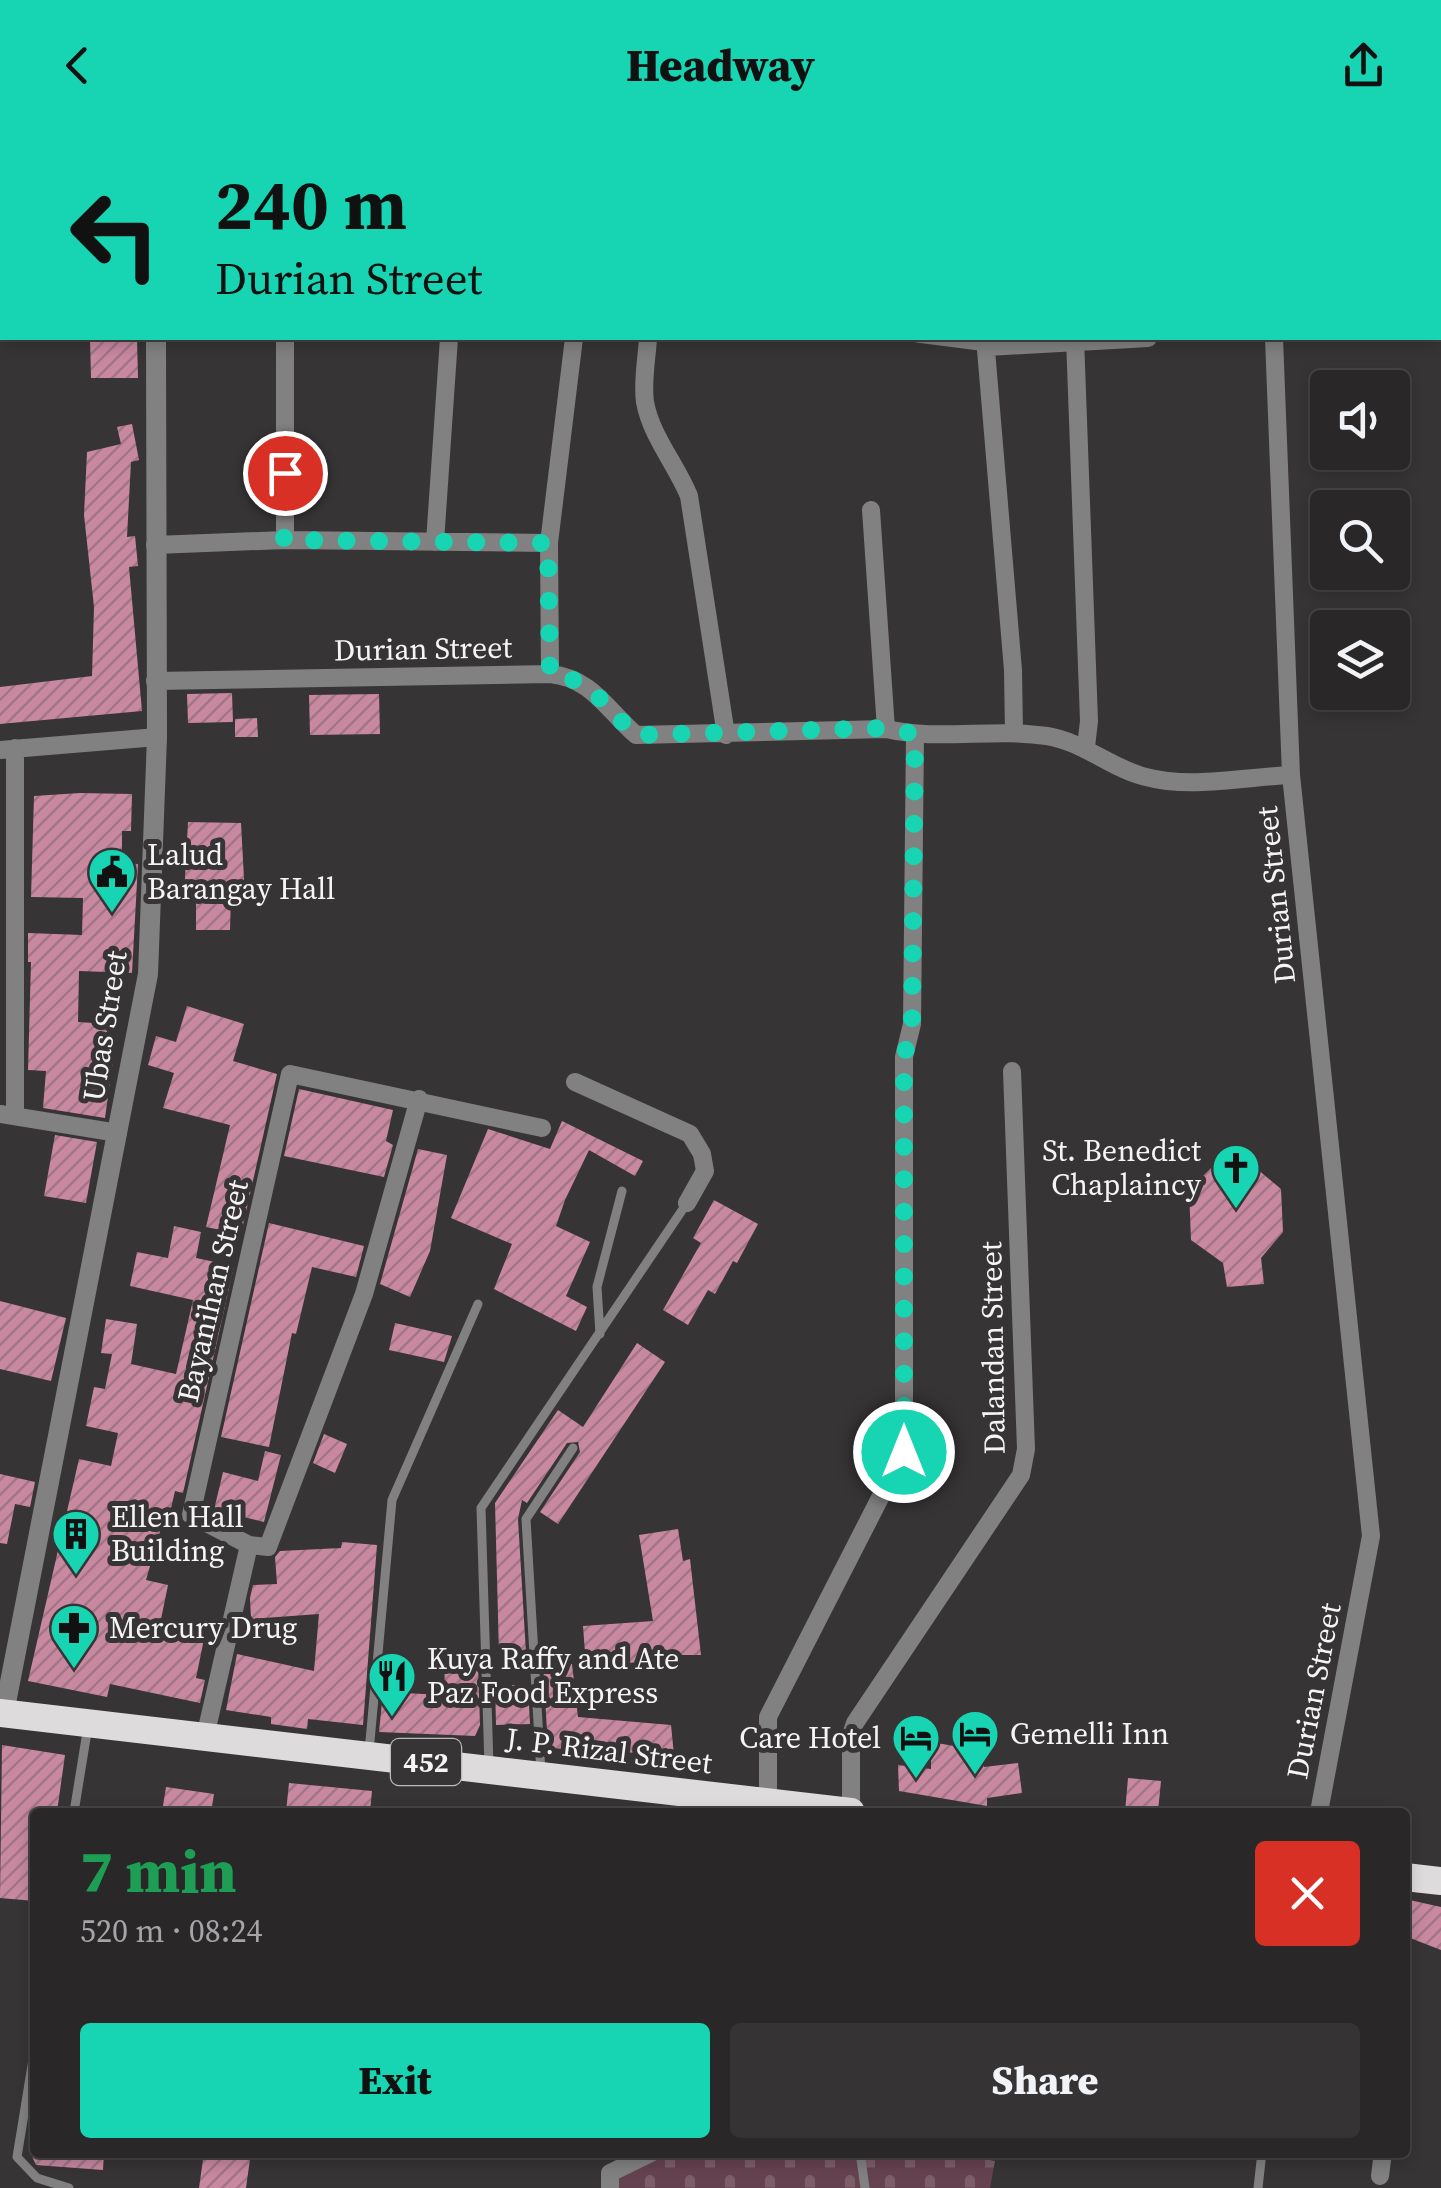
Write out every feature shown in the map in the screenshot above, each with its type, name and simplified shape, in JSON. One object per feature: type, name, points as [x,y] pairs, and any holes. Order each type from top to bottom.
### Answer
[{"type":"highway","name":"J. P. Rizal Street","points":[[2,1713],[810,1808]]},
{"type":"highway","points":[[1410,1878],[1441,1882]]},
{"type":"street","name":"Ubas Street","points":[[2,1713],[148,974],[157,737],[156,340]]},
{"type":"street","points":[[284,540],[286,340]]},
{"type":"street","points":[[435,542],[449,340]]},
{"type":"street","points":[[550,674],[548,543],[574,340]]},
{"type":"street","points":[[648,340],[644,400],[655,434],[676,464],[688,496],[726,736]]},
{"type":"street","points":[[1274,340],[1291,775]]},
{"type":"street","points":[[1014,733],[1013,670],[986,342],[1075,341],[1090,722],[1086,747]]},
{"type":"street","points":[[871,510],[886,728]]},
{"type":"street","points":[[155,545],[284,540],[548,543]]},
{"type":"street","name":"Durian Street","points":[[155,680],[550,674],[570,676],[590,687],[636,735],[726,736],[886,728],[915,734],[1014,733],[1086,747],[1127,771],[1164,781],[1291,775],[1370,1536],[1320,1808]]},
{"type":"street","points":[[768,1804],[768,1716],[904,1452],[904,1057],[912,1024],[915,734]]},
{"type":"street","points":[[118,1133],[7,1114],[8,749],[157,737]]},
{"type":"street","name":"Dalandan Street","points":[[851,1808],[855,1723],[1021,1475],[1026,1449],[1012,1071]]},
{"type":"street","name":"Bayanihan Street","points":[[250,1544],[191,1515],[290,1074],[542,1128]]},
{"type":"street","points":[[575,1082],[690,1134],[702,1154],[705,1171],[686,1202]]},
{"type":"street","points":[[205,1737],[250,1544],[268,1547],[337,1366],[364,1294],[419,1099]]},
{"type":"street","points":[[610,2188],[610,2174],[641,2158]]},
{"type":"street","points":[[1380,2176],[1382,2158]]},
{"type":"lane","points":[[952,340],[986,342]]},
{"type":"lane","points":[[600,1334],[597,1287],[622,1192]]},
{"type":"lane","points":[[489,1768],[481,1508],[686,1202]]},
{"type":"lane","points":[[369,1755],[392,1500],[478,1304]]},
{"type":"lane","points":[[541,1776],[526,1519],[573,1448]]},
{"type":"lane","points":[[75,1808],[88,1724]]},
{"type":"lane","points":[[30,2077],[17,2156],[38,2178],[69,2188]]},
{"type":"lane","points":[[861,2158],[865,2188]]},
{"type":"lane","points":[[1258,2188],[1261,2158]]},
{"type":"green space","points":[[651,2158],[995,2161],[990,2188],[616,2188],[616,2175]]},
{"type":"building","points":[[90,340],[137,340],[138,378],[91,378]]},
{"type":"building","points":[[132,424],[139,460],[131,462],[127,537],[135,536],[138,566],[129,567],[142,711],[0,724],[0,687],[92,676],[94,607],[84,515],[87,452],[121,444],[117,427]]},
{"type":"building","points":[[232,693],[233,722],[188,723],[187,694]]},
{"type":"building","points":[[379,694],[380,734],[310,735],[309,695]]},
{"type":"building","points":[[257,718],[258,737],[235,737],[235,719]]},
{"type":"building","points":[[132,794],[131,831],[122,831],[122,863],[138,864],[132,973],[79,971],[78,1022],[108,1024],[106,1045],[115,1046],[105,1118],[43,1108],[46,1071],[28,1070],[28,933],[82,935],[83,898],[31,897],[34,796]]},
{"type":"building","points":[[188,822],[241,823],[245,897],[231,896],[230,930],[196,930],[196,896],[184,896]]},
{"type":"building","points":[[187,1006],[244,1024],[233,1061],[277,1074],[241,1234],[206,1227],[230,1125],[163,1108],[174,1073],[148,1065],[156,1036],[176,1042]]},
{"type":"building","points":[[299,1089],[393,1110],[386,1141],[393,1145],[384,1177],[284,1156]]},
{"type":"building","points":[[562,1121],[643,1161],[635,1176],[589,1150],[565,1200],[556,1226],[590,1242],[566,1296],[587,1307],[576,1331],[494,1289],[512,1244],[451,1218],[488,1129],[550,1149]]},
{"type":"building","points":[[55,1135],[97,1142],[86,1203],[44,1196]]},
{"type":"building","points":[[418,1149],[447,1155],[430,1251],[410,1297],[380,1284]]},
{"type":"building","name":"St. Benedict Chaplaincy","points":[[1250,1163],[1281,1189],[1283,1232],[1261,1258],[1264,1284],[1227,1287],[1223,1263],[1191,1240],[1189,1190],[1214,1165]]},
{"type":"building","points":[[714,1200],[758,1224],[737,1263],[733,1261],[715,1294],[708,1290],[688,1325],[663,1310],[701,1243],[693,1238]]},
{"type":"building","points":[[269,1223],[364,1246],[356,1277],[312,1267],[296,1334],[292,1333],[269,1447],[221,1437]]},
{"type":"building","points":[[174,1226],[201,1232],[196,1258],[234,1266],[183,1493],[175,1491],[167,1526],[162,1525],[146,1580],[168,1585],[159,1629],[204,1639],[196,1678],[205,1680],[200,1703],[110,1684],[107,1697],[28,1681],[79,1459],[111,1466],[118,1433],[86,1426],[94,1387],[105,1389],[112,1354],[101,1353],[106,1319],[137,1324],[131,1364],[176,1374],[193,1300],[130,1286],[137,1252],[168,1258]]},
{"type":"building","points":[[0,1301],[66,1318],[51,1381],[0,1369]]},
{"type":"building","points":[[395,1323],[452,1336],[444,1362],[389,1350]]},
{"type":"building","points":[[637,1343],[665,1362],[558,1524],[540,1512],[580,1452],[578,1442],[567,1443],[527,1503],[522,1500],[518,1519],[526,1653],[499,1654],[495,1503],[558,1410],[583,1427]]},
{"type":"building","points":[[324,1434],[347,1444],[335,1473],[313,1463]]},
{"type":"building","points":[[265,1451],[281,1455],[264,1522],[214,1510],[223,1472],[258,1481]]},
{"type":"building","points":[[0,1474],[35,1482],[30,1507],[15,1504],[7,1544],[0,1543]]},
{"type":"building","points":[[678,1529],[683,1561],[690,1559],[701,1655],[654,1655],[655,1661],[586,1666],[583,1626],[653,1621],[639,1535]]},
{"type":"building","points":[[342,1542],[377,1545],[363,1725],[308,1719],[307,1729],[271,1724],[271,1717],[226,1710],[237,1654],[314,1671],[319,1614],[251,1619],[250,1598],[253,1585],[277,1584],[275,1557],[280,1551],[341,1548]]},
{"type":"building","points":[[445,1663],[478,1664],[480,1725],[475,1736],[379,1732],[383,1692],[444,1695]]},
{"type":"building","points":[[543,1663],[572,1664],[578,1717],[671,1725],[674,1755],[548,1748]]},
{"type":"building","points":[[495,1685],[528,1685],[530,1724],[496,1725]]},
{"type":"building","points":[[931,1742],[983,1751],[984,1767],[1018,1763],[1022,1793],[987,1798],[987,1806],[899,1791],[898,1765],[931,1769]]},
{"type":"building","points":[[2,1745],[65,1755],[58,1808],[30,1808],[30,1901],[0,1898]]},
{"type":"building","points":[[1128,1778],[1161,1781],[1158,1808],[1125,1808]]},
{"type":"building","points":[[289,1783],[372,1791],[370,1808],[286,1808]]},
{"type":"building","points":[[166,1787],[214,1794],[212,1808],[163,1808]]},
{"type":"building","points":[[1410,1900],[1441,1907],[1441,1950],[1410,1938]]},
{"type":"building","points":[[33,2158],[104,2158],[103,2170],[36,2165]]},
{"type":"building","points":[[203,2158],[250,2158],[246,2188],[199,2188]]},
{"type":"place","name":"Lalud Barangay Hall","points":[[112,914]]},
{"type":"place","name":"St. Benedict Chaplaincy","points":[[1236,1210]]},
{"type":"place","name":"Ellen Hall Building","points":[[76,1576]]},
{"type":"place","name":"Mercury Drug","points":[[74,1670]]},
{"type":"place","name":"Kuya Raffy and Ate Paz Food Express","points":[[392,1718]]},
{"type":"place","name":"Gemelli Inn","points":[[975,1776]]},
{"type":"place","name":"Care Hotel","points":[[916,1780]]},
{"type":"route","points":[[285,473],[284,540],[548,543],[550,674],[570,676],[590,687],[636,735],[726,736],[886,728],[915,734],[912,1024],[904,1057],[904,1452]]}]
